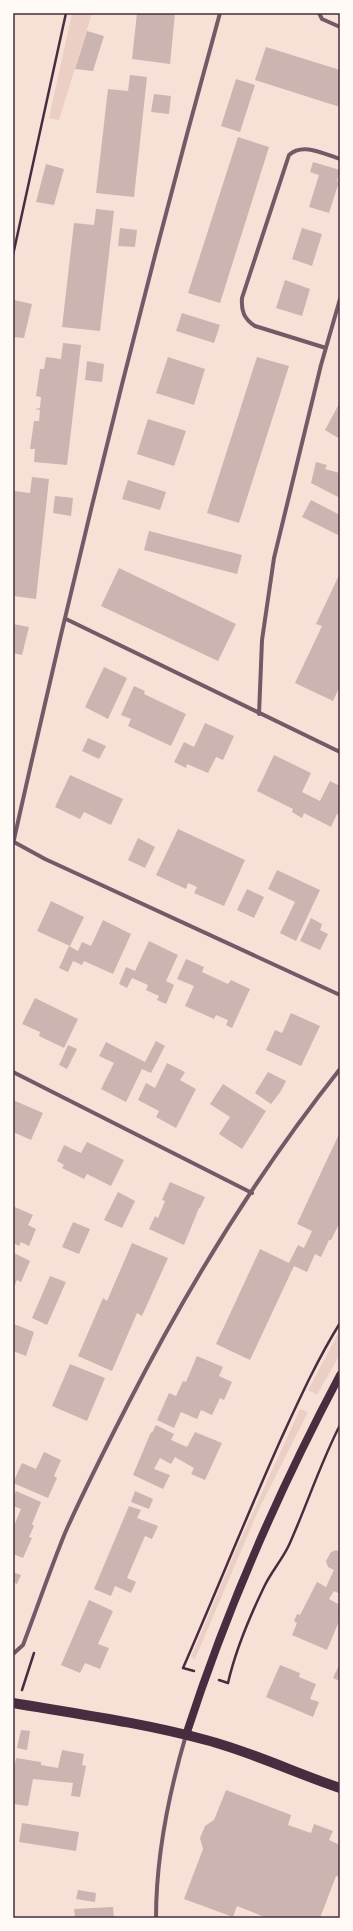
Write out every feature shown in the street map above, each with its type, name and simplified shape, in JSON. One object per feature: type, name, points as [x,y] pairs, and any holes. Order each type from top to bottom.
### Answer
[{"type":"main road","points":[[186,1735],[209,1665],[270,1519],[340,1374]]},
{"type":"main road","points":[[13,1703],[186,1735],[240,1751],[340,1788]]},
{"type":"street","points":[[220,13],[134,339],[13,843],[340,995]]},
{"type":"street","points":[[319,13],[322,19],[340,27]]},
{"type":"street","points":[[326,348],[255,326],[248,322],[241,307],[244,291],[288,155],[294,150],[310,149],[340,159]]},
{"type":"street","points":[[259,714],[262,640],[270,580],[294,474],[326,348],[340,304]]},
{"type":"street","points":[[66,618],[259,714],[340,752]]},
{"type":"street","points":[[13,1654],[23,1645],[66,1532],[132,1395],[203,1268],[281,1149],[340,1069]]},
{"type":"street","points":[[13,1072],[252,1193]]},
{"type":"street","points":[[156,1918],[157,1874],[163,1830],[170,1792],[186,1735]]},
{"type":"path","points":[[13,255],[66,13]]},
{"type":"path","points":[[190,1670],[182,1668],[230,1556],[302,1395],[327,1344],[340,1323]]},
{"type":"path","points":[[222,1681],[228,1683],[232,1666],[265,1586],[287,1550],[321,1466],[340,1425]]},
{"type":"path","points":[[23,1686],[34,1648]]},
{"type":"shaded area","points":[[72,13],[92,13],[59,120],[49,118]]},
{"type":"shaded area","points":[[340,1330],[340,1354],[317,1395],[308,1390]]},
{"type":"shaded area","points":[[300,1409],[308,1412],[259,1509],[195,1659],[191,1657],[237,1547]]},
{"type":"building","points":[[137,13],[175,13],[170,64],[132,59]]},
{"type":"building","points":[[87,31],[104,36],[93,71],[75,69]]},
{"type":"building","points":[[266,47],[340,70],[340,107],[255,80]]},
{"type":"building","points":[[130,75],[147,77],[134,197],[96,193],[108,89],[128,91]]},
{"type":"building","points":[[236,79],[255,85],[240,132],[221,126]]},
{"type":"building","points":[[154,94],[171,96],[169,114],[151,112]]},
{"type":"building","points":[[238,137],[269,147],[220,303],[188,293]]},
{"type":"building","points":[[313,162],[340,170],[337,181],[339,182],[329,213],[309,207],[319,175],[310,172]]},
{"type":"building","points":[[46,164],[64,169],[54,205],[36,202]]},
{"type":"building","points":[[96,209],[114,211],[100,331],[62,327],[74,223],[94,225]]},
{"type":"building","points":[[120,228],[137,230],[135,247],[118,246]]},
{"type":"building","points":[[302,228],[322,234],[312,266],[292,259]]},
{"type":"building","points":[[285,280],[310,289],[302,316],[276,308]]},
{"type":"building","points":[[14,300],[32,304],[24,338],[13,337]]},
{"type":"building","points":[[182,313],[220,325],[214,343],[176,331]]},
{"type":"building","points":[[63,343],[81,345],[67,465],[34,462],[35,449],[30,449],[34,421],[39,421],[40,410],[35,409],[40,408],[41,397],[36,396],[40,369],[44,369],[46,357],[61,359]]},
{"type":"building","points":[[168,357],[205,369],[194,405],[156,393]]},
{"type":"building","points":[[257,357],[289,366],[239,523],[207,513]]},
{"type":"building","points":[[87,361],[104,364],[102,382],[85,380]]},
{"type":"building","points":[[340,402],[340,439],[325,430]]},
{"type":"building","points":[[148,419],[186,431],[174,466],[137,454]]},
{"type":"building","points":[[316,462],[327,465],[325,469],[340,473],[340,498],[311,483]]},
{"type":"building","points":[[32,477],[49,479],[36,599],[13,596],[14,491],[30,493]]},
{"type":"building","points":[[128,480],[166,492],[160,510],[122,499]]},
{"type":"building","points":[[55,496],[73,498],[71,516],[53,513]]},
{"type":"building","points":[[311,500],[340,515],[340,536],[302,517]]},
{"type":"building","points":[[149,531],[242,555],[237,574],[144,550]]},
{"type":"building","points":[[119,568],[236,624],[218,661],[101,606]]},
{"type":"building","points":[[340,573],[340,686],[333,701],[295,683],[322,626],[316,624]]},
{"type":"building","points":[[13,624],[29,627],[22,655],[13,653]]},
{"type":"building","points":[[104,667],[127,678],[108,719],[85,707]]},
{"type":"building","points":[[134,686],[145,691],[144,694],[186,714],[171,746],[128,726],[131,719],[121,715]]},
{"type":"building","points":[[205,723],[234,736],[223,760],[216,757],[208,773],[187,764],[186,768],[174,762],[184,742],[194,747]]},
{"type":"building","points":[[88,738],[106,746],[99,759],[82,751]]},
{"type":"building","points":[[274,755],[311,773],[302,792],[320,801],[330,781],[340,786],[340,816],[337,814],[331,827],[304,813],[302,818],[292,812],[293,809],[257,791]]},
{"type":"building","points":[[70,775],[123,799],[111,825],[84,812],[80,819],[55,807]]},
{"type":"building","points":[[178,829],[245,860],[224,906],[194,893],[197,887],[188,883],[186,889],[156,875]]},
{"type":"building","points":[[138,838],[155,847],[145,868],[128,860]]},
{"type":"building","points":[[277,870],[320,890],[296,941],[280,933],[295,902],[268,889]]},
{"type":"building","points":[[247,889],[264,897],[254,918],[237,910]]},
{"type":"building","points":[[51,901],[84,917],[70,946],[37,931]]},
{"type":"building","points":[[311,918],[322,924],[320,930],[328,934],[320,950],[300,941]]},
{"type":"building","points":[[103,920],[131,934],[113,974],[84,961],[82,965],[73,961],[68,972],[59,968],[69,946],[78,951],[82,942],[91,946]]},
{"type":"building","points":[[149,941],[178,955],[166,981],[174,985],[166,1004],[157,1000],[159,996],[146,990],[148,985],[132,978],[127,988],[119,984],[126,967],[135,971]]},
{"type":"building","points":[[186,959],[204,967],[202,972],[228,984],[231,980],[250,989],[232,1028],[226,1025],[228,1020],[216,1015],[214,1019],[185,1006],[194,986],[177,979]]},
{"type":"building","points":[[35,998],[78,1019],[64,1048],[39,1036],[40,1032],[22,1024]]},
{"type":"building","points":[[291,1013],[320,1026],[301,1066],[266,1050],[275,1030],[282,1033]]},
{"type":"building","points":[[156,1041],[165,1046],[151,1073],[142,1069],[126,1102],[101,1089],[114,1063],[99,1056],[106,1042],[145,1062]]},
{"type":"building","points":[[68,1045],[77,1049],[67,1069],[59,1065]]},
{"type":"building","points":[[167,1063],[185,1072],[180,1080],[196,1089],[176,1128],[156,1117],[159,1111],[138,1100],[146,1083],[155,1088]]},
{"type":"building","points":[[268,1072],[286,1081],[281,1091],[271,1104],[255,1093]]},
{"type":"building","points":[[223,1084],[266,1111],[242,1149],[219,1134],[230,1117],[210,1104]]},
{"type":"building","points":[[13,1100],[43,1113],[31,1140],[13,1132]]},
{"type":"building","points":[[340,1132],[340,1222],[331,1240],[329,1240],[321,1257],[315,1254],[307,1272],[294,1266],[250,1360],[216,1344],[260,1249],[289,1263],[298,1245],[304,1248],[312,1231],[297,1224]]},
{"type":"building","points":[[87,1142],[124,1160],[111,1186],[87,1174],[84,1179],[62,1168],[64,1165],[57,1161],[64,1145],[81,1153]]},
{"type":"building","points":[[170,1182],[205,1197],[184,1245],[149,1229],[155,1216],[158,1218],[165,1201],[162,1200]]},
{"type":"building","points":[[118,1192],[135,1201],[122,1228],[104,1220]]},
{"type":"building","points":[[15,1207],[33,1215],[28,1225],[36,1229],[29,1246],[21,1242],[19,1246],[13,1243],[13,1210]]},
{"type":"building","points":[[73,1222],[90,1229],[79,1254],[62,1247]]},
{"type":"building","points":[[132,1243],[168,1258],[142,1316],[137,1313],[112,1371],[78,1356],[103,1298],[107,1301]]},
{"type":"building","points":[[14,1253],[30,1261],[21,1282],[17,1280],[13,1289]]},
{"type":"building","points":[[50,1276],[66,1282],[47,1325],[32,1318]]},
{"type":"building","points":[[14,1324],[34,1332],[26,1356],[13,1351]]},
{"type":"building","points":[[197,1356],[223,1367],[219,1376],[232,1382],[224,1400],[220,1398],[212,1415],[201,1410],[197,1419],[181,1412],[174,1428],[157,1420],[169,1393],[176,1396],[183,1381],[186,1382]]},
{"type":"building","points":[[70,1364],[105,1378],[87,1421],[52,1406]]},
{"type":"building","points":[[156,1425],[174,1434],[171,1440],[187,1447],[195,1432],[222,1443],[205,1480],[191,1474],[194,1468],[175,1457],[171,1464],[160,1458],[154,1469],[170,1475],[163,1489],[133,1475],[151,1432],[152,1433]]},
{"type":"building","points":[[44,1452],[61,1460],[54,1476],[57,1478],[48,1498],[13,1483],[22,1463],[36,1469]]},
{"type":"building","points":[[16,1491],[41,1502],[32,1524],[34,1526],[29,1537],[32,1538],[23,1558],[13,1554],[13,1528],[21,1509],[13,1506],[13,1498]]},
{"type":"building","points":[[135,1491],[153,1499],[149,1509],[131,1502]]},
{"type":"building","points":[[129,1506],[141,1510],[137,1518],[158,1526],[152,1539],[145,1536],[127,1578],[136,1582],[131,1593],[115,1586],[111,1596],[94,1589]]},
{"type":"building","points":[[336,1550],[340,1552],[340,1594],[334,1591],[329,1599],[340,1605],[340,1619],[327,1650],[292,1635],[297,1623],[294,1621],[297,1614],[300,1615],[317,1582],[326,1587],[334,1570],[328,1567],[326,1561],[331,1552]]},
{"type":"building","points":[[13,1572],[21,1575],[17,1584],[13,1582]]},
{"type":"building","points":[[89,1600],[113,1611],[98,1644],[109,1648],[100,1669],[85,1663],[80,1673],[61,1665]]},
{"type":"building","points":[[340,1663],[340,1681],[333,1678]]},
{"type":"building","points":[[280,1665],[300,1673],[299,1677],[316,1684],[310,1699],[319,1702],[313,1717],[266,1697]]},
{"type":"building","points":[[21,1730],[30,1731],[27,1750],[17,1748]]},
{"type":"building","points":[[62,1750],[84,1754],[82,1765],[86,1766],[80,1797],[71,1796],[73,1783],[33,1779],[28,1806],[13,1804],[13,1775],[16,1758],[41,1762],[41,1765],[58,1768]]},
{"type":"building","points":[[226,1790],[291,1815],[288,1825],[311,1833],[314,1824],[333,1831],[329,1840],[340,1845],[340,1877],[336,1876],[320,1918],[267,1918],[237,1906],[233,1917],[184,1899],[203,1849],[200,1838],[205,1826],[214,1820]]},
{"type":"building","points":[[22,1823],[79,1832],[76,1851],[19,1842]]},
{"type":"building","points":[[78,1890],[96,1893],[95,1902],[76,1899]]},
{"type":"building","points":[[113,1907],[114,1918],[75,1918],[74,1909]]}]
